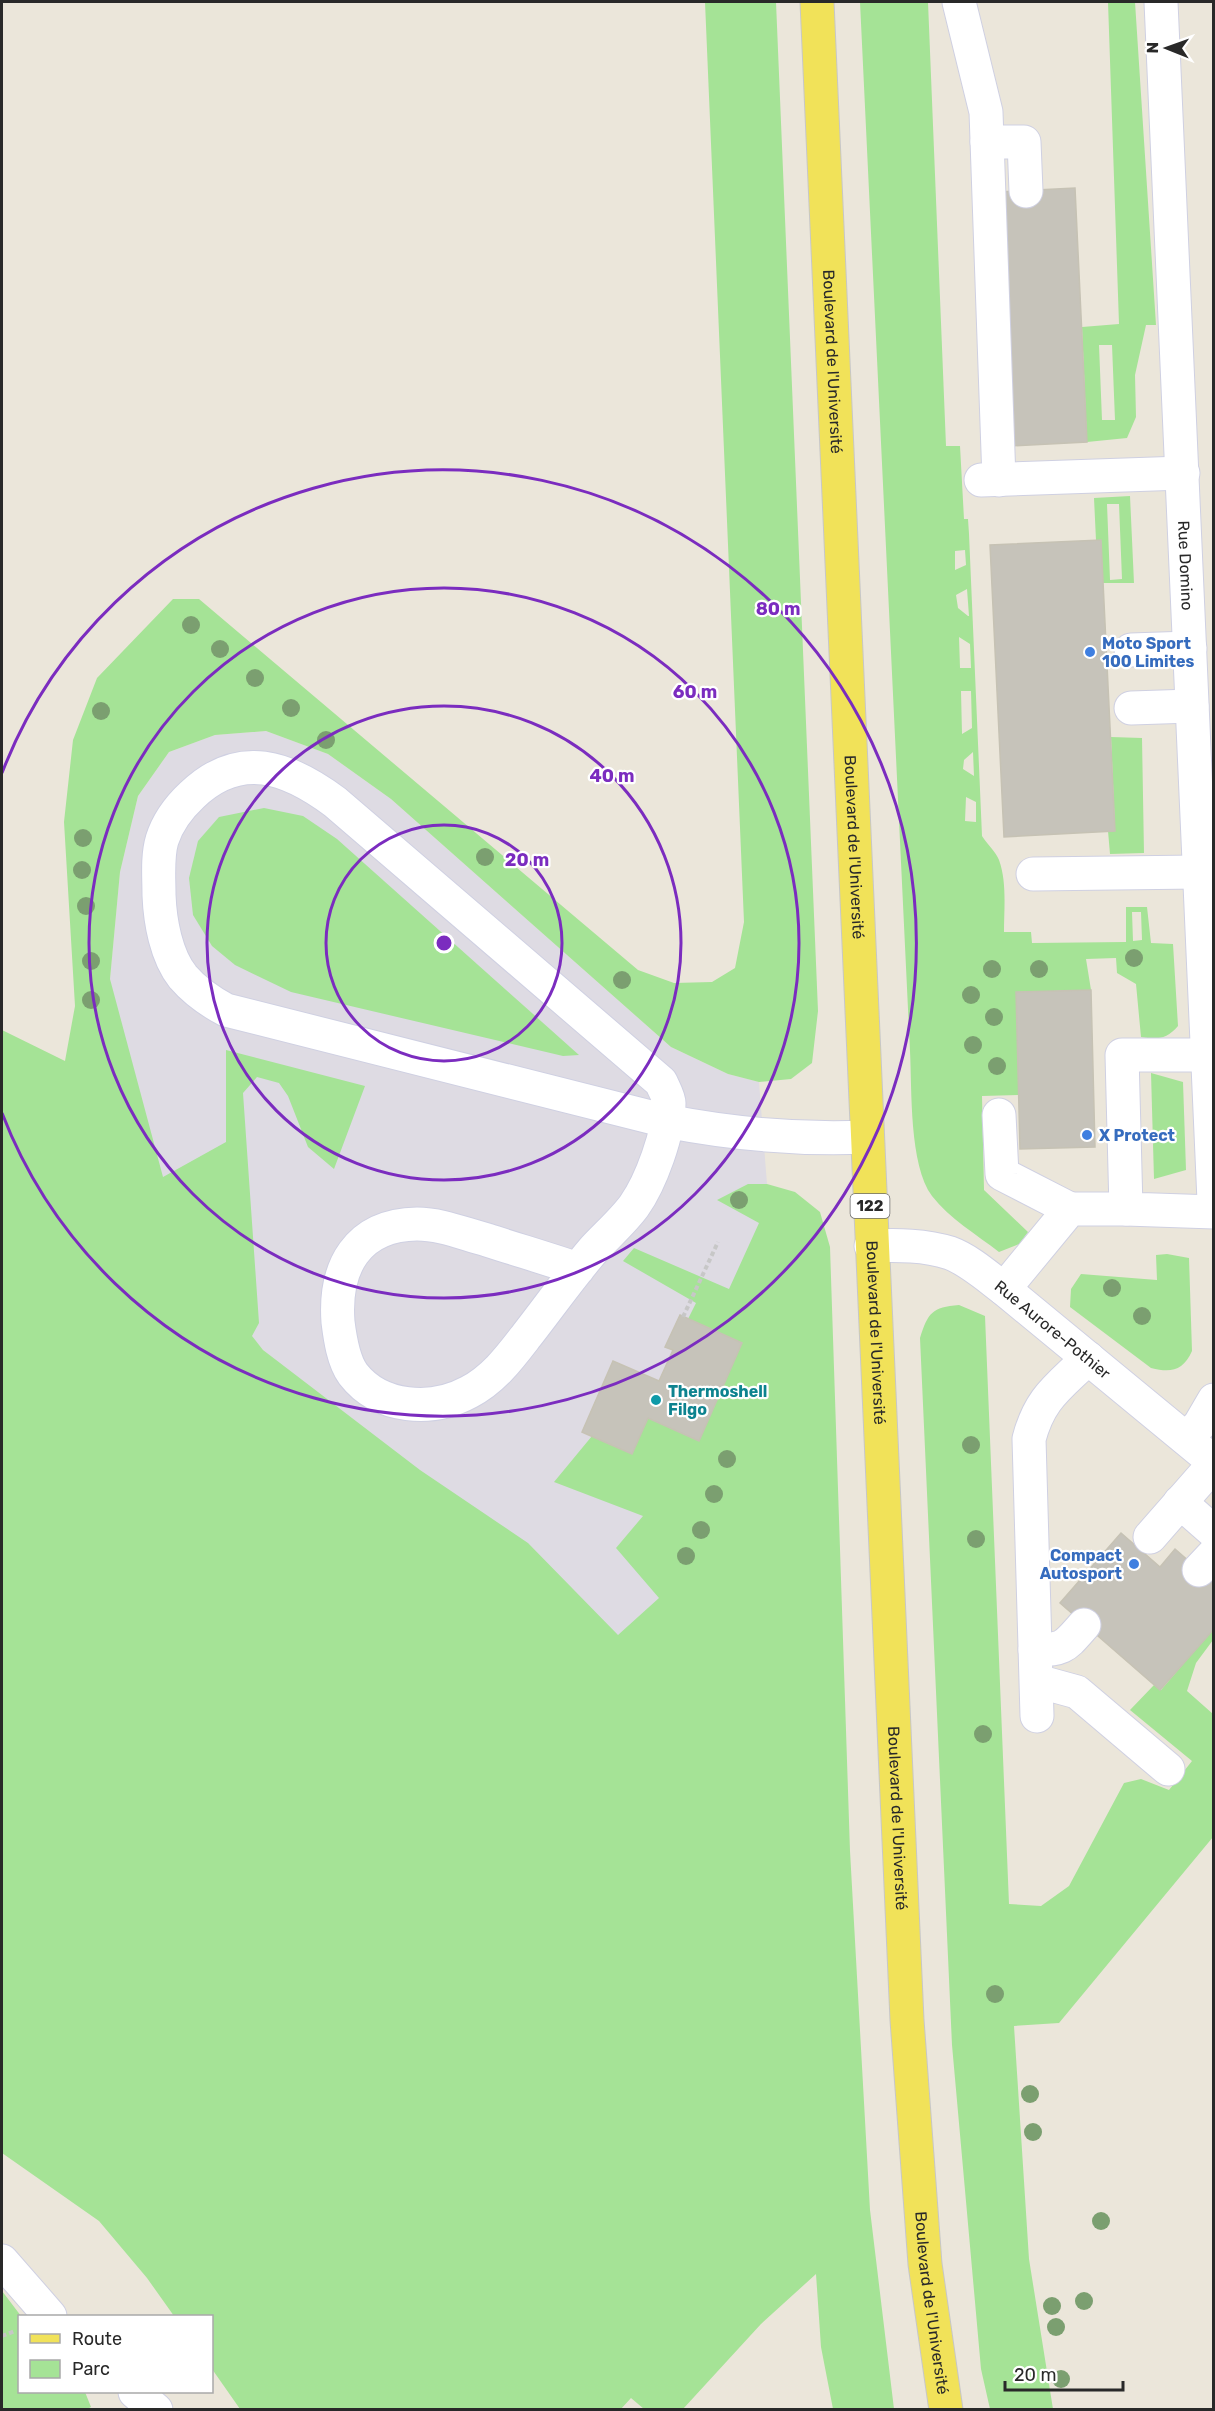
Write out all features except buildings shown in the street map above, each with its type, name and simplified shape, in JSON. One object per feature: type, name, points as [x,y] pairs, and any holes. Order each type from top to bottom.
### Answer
[{"type":"main road","name":"Boulevard de l'Université","points":[[817,2],[907,2020],[925,2264],[946,2409]]},
{"type":"street","points":[[959,2],[986,112],[990,480],[1183,473]]},
{"type":"street","name":"Rue Domino","points":[[1161,2],[1192,706],[1204,892],[1207,1055],[1214,1201]]},
{"type":"street","points":[[987,142],[1024,142],[1026,191]]},
{"type":"street","points":[[1131,650],[1190,648]]},
{"type":"street","points":[[1131,708],[1192,706]]},
{"type":"street","points":[[578,1269],[447,1228],[417,1224],[390,1227],[372,1234],[353,1251],[341,1276],[337,1308],[340,1341],[353,1373],[375,1393],[405,1405],[435,1403],[468,1392],[498,1371],[578,1269],[634,1205],[659,1155],[666,1121],[669,1102],[661,1082],[335,802],[309,783],[281,771],[253,768],[227,770],[204,784],[175,810],[162,840],[159,866],[160,913],[168,948],[182,975],[204,998],[226,1010],[666,1121],[718,1131],[770,1136],[867,1137]]},
{"type":"street","points":[[1033,874],[1204,892]]},
{"type":"street","points":[[1126,1209],[1122,1055],[1207,1055]]},
{"type":"street","points":[[999,1115],[1002,1174],[1070,1209],[1214,1212]]},
{"type":"street","points":[[1004,1289],[1070,1209]]},
{"type":"street","name":"Rue Aurore-Pothier","points":[[872,1246],[908,1245],[952,1254],[1004,1289],[1214,1463]]},
{"type":"street","points":[[1038,1716],[1029,1439],[1034,1419],[1041,1405],[1088,1358]]},
{"type":"street","points":[[1187,1439],[1200,1424],[1214,1400]]},
{"type":"street","points":[[1150,1537],[1214,1463]]},
{"type":"street","points":[[1180,1502],[1214,1532]]},
{"type":"street","points":[[1036,1666],[1056,1650],[1066,1646],[1084,1625]]},
{"type":"street","points":[[1036,1666],[1077,1692],[1168,1769]]},
{"type":"street","points":[[2,2261],[49,2315]]},
{"type":"street","points":[[137,2393],[156,2409]]},
{"type":"path","points":[[683,1317],[718,1242]]},
{"type":"path","points":[[2,2336],[18,2331]]},
{"type":"shaded area","points":[[266,731],[328,754],[391,799],[671,1047],[728,1074],[759,1082],[767,1184],[790,1802],[263,1350],[149,1214],[110,979],[120,872],[138,796],[169,752],[215,735]]},
{"type":"green space","points":[[705,2],[776,2],[818,1011],[812,1063],[791,1079],[759,1082],[728,1074],[671,1047],[391,799],[328,754],[266,731],[215,735],[169,752],[138,796],[120,872],[110,979],[163,1177],[226,1142],[226,1050],[365,1086],[334,1169],[308,1147],[288,1096],[279,1083],[257,1077],[243,1093],[259,1323],[252,1336],[263,1350],[420,1470],[528,1543],[618,1635],[659,1598],[616,1548],[643,1516],[554,1482],[592,1436],[632,1453],[648,1418],[699,1441],[742,1343],[688,1319],[696,1303],[623,1261],[634,1248],[729,1289],[759,1223],[717,1200],[748,1184],[767,1184],[795,1192],[820,1212],[830,1247],[850,1851],[870,2210],[894,2409],[833,2409],[821,2347],[816,2274],[761,2324],[683,2409],[644,2409],[631,2398],[620,2410],[240,2409],[213,2370],[213,2315],[173,2315],[147,2278],[99,2221],[2,2153],[2,1030],[65,1061],[75,1006],[64,822],[73,740],[97,678],[173,599],[199,599],[638,970],[674,983],[712,982],[735,968],[744,922]]},
{"type":"green space","points":[[860,2],[928,2],[946,446],[960,446],[964,519],[968,519],[969,534],[982,836],[998,857],[1002,868],[1004,932],[1031,932],[1032,943],[1126,942],[1126,907],[1147,907],[1151,943],[1173,944],[1178,1026],[1170,1034],[1161,1038],[1141,1037],[1136,984],[1117,973],[1116,958],[1086,959],[1091,990],[1016,992],[1019,1095],[982,1096],[984,1190],[1028,1232],[1019,1244],[999,1252],[947,1212],[932,1196],[925,1182],[915,1147]],"holes":[[[965,550],[966,565],[955,570],[955,551]],[[967,589],[969,616],[958,608],[956,595]],[[959,637],[970,644],[971,668],[960,668]],[[961,691],[971,691],[972,728],[962,734]],[[973,752],[974,776],[963,769],[964,760]],[[966,797],[976,802],[976,822],[965,821]],[[1132,912],[1141,912],[1142,940],[1133,941]]]},
{"type":"green space","points":[[1108,2],[1135,2],[1156,325],[1146,325],[1135,375],[1136,417],[1127,438],[1087,442],[1082,327],[1119,324]],"holes":[[[1099,345],[1112,345],[1115,420],[1102,420]]]},
{"type":"green space","points":[[1130,496],[1134,583],[1103,583],[1101,540],[1096,540],[1094,498]],"holes":[[[1107,504],[1119,504],[1122,579],[1110,580]]]},
{"type":"green space","points":[[1111,737],[1142,738],[1144,853],[1110,854],[1108,831],[1115,830]]},
{"type":"green space","points":[[264,808],[303,816],[337,839],[579,1055],[563,1056],[291,992],[235,965],[212,946],[193,915],[189,878],[198,841],[219,817]]},
{"type":"green space","points":[[1151,1073],[1183,1082],[1186,1170],[1154,1179]]},
{"type":"green space","points":[[1167,1254],[1189,1258],[1192,1351],[1185,1363],[1170,1370],[1151,1368],[1070,1307],[1071,1289],[1081,1274],[1157,1280],[1156,1255]]},
{"type":"green space","points":[[959,1305],[985,1316],[1009,1904],[1041,1906],[1069,1886],[1124,1783],[1141,1779],[1169,1790],[1192,1761],[1130,1710],[1154,1685],[1161,1690],[1213,1629],[1213,1640],[1196,1663],[1187,1691],[1213,1714],[1213,1837],[1059,2023],[1014,2026],[1029,2259],[1053,2409],[990,2409],[981,2369],[952,2045],[920,1338],[932,1313],[943,1307]]},
{"type":"green space","points":[[2,2291],[20,2315],[18,2315],[18,2393],[85,2393],[91,2407],[85,2410],[2,2409]]},
{"type":"place","name":"Moto Sport 100 Limites","points":[[1090,652]]},
{"type":"place","name":"X Protect","points":[[1087,1135]]},
{"type":"place","name":"Thermoshell Filgo","points":[[656,1400]]},
{"type":"place","name":"Compact Autosport","points":[[1134,1564]]}]
